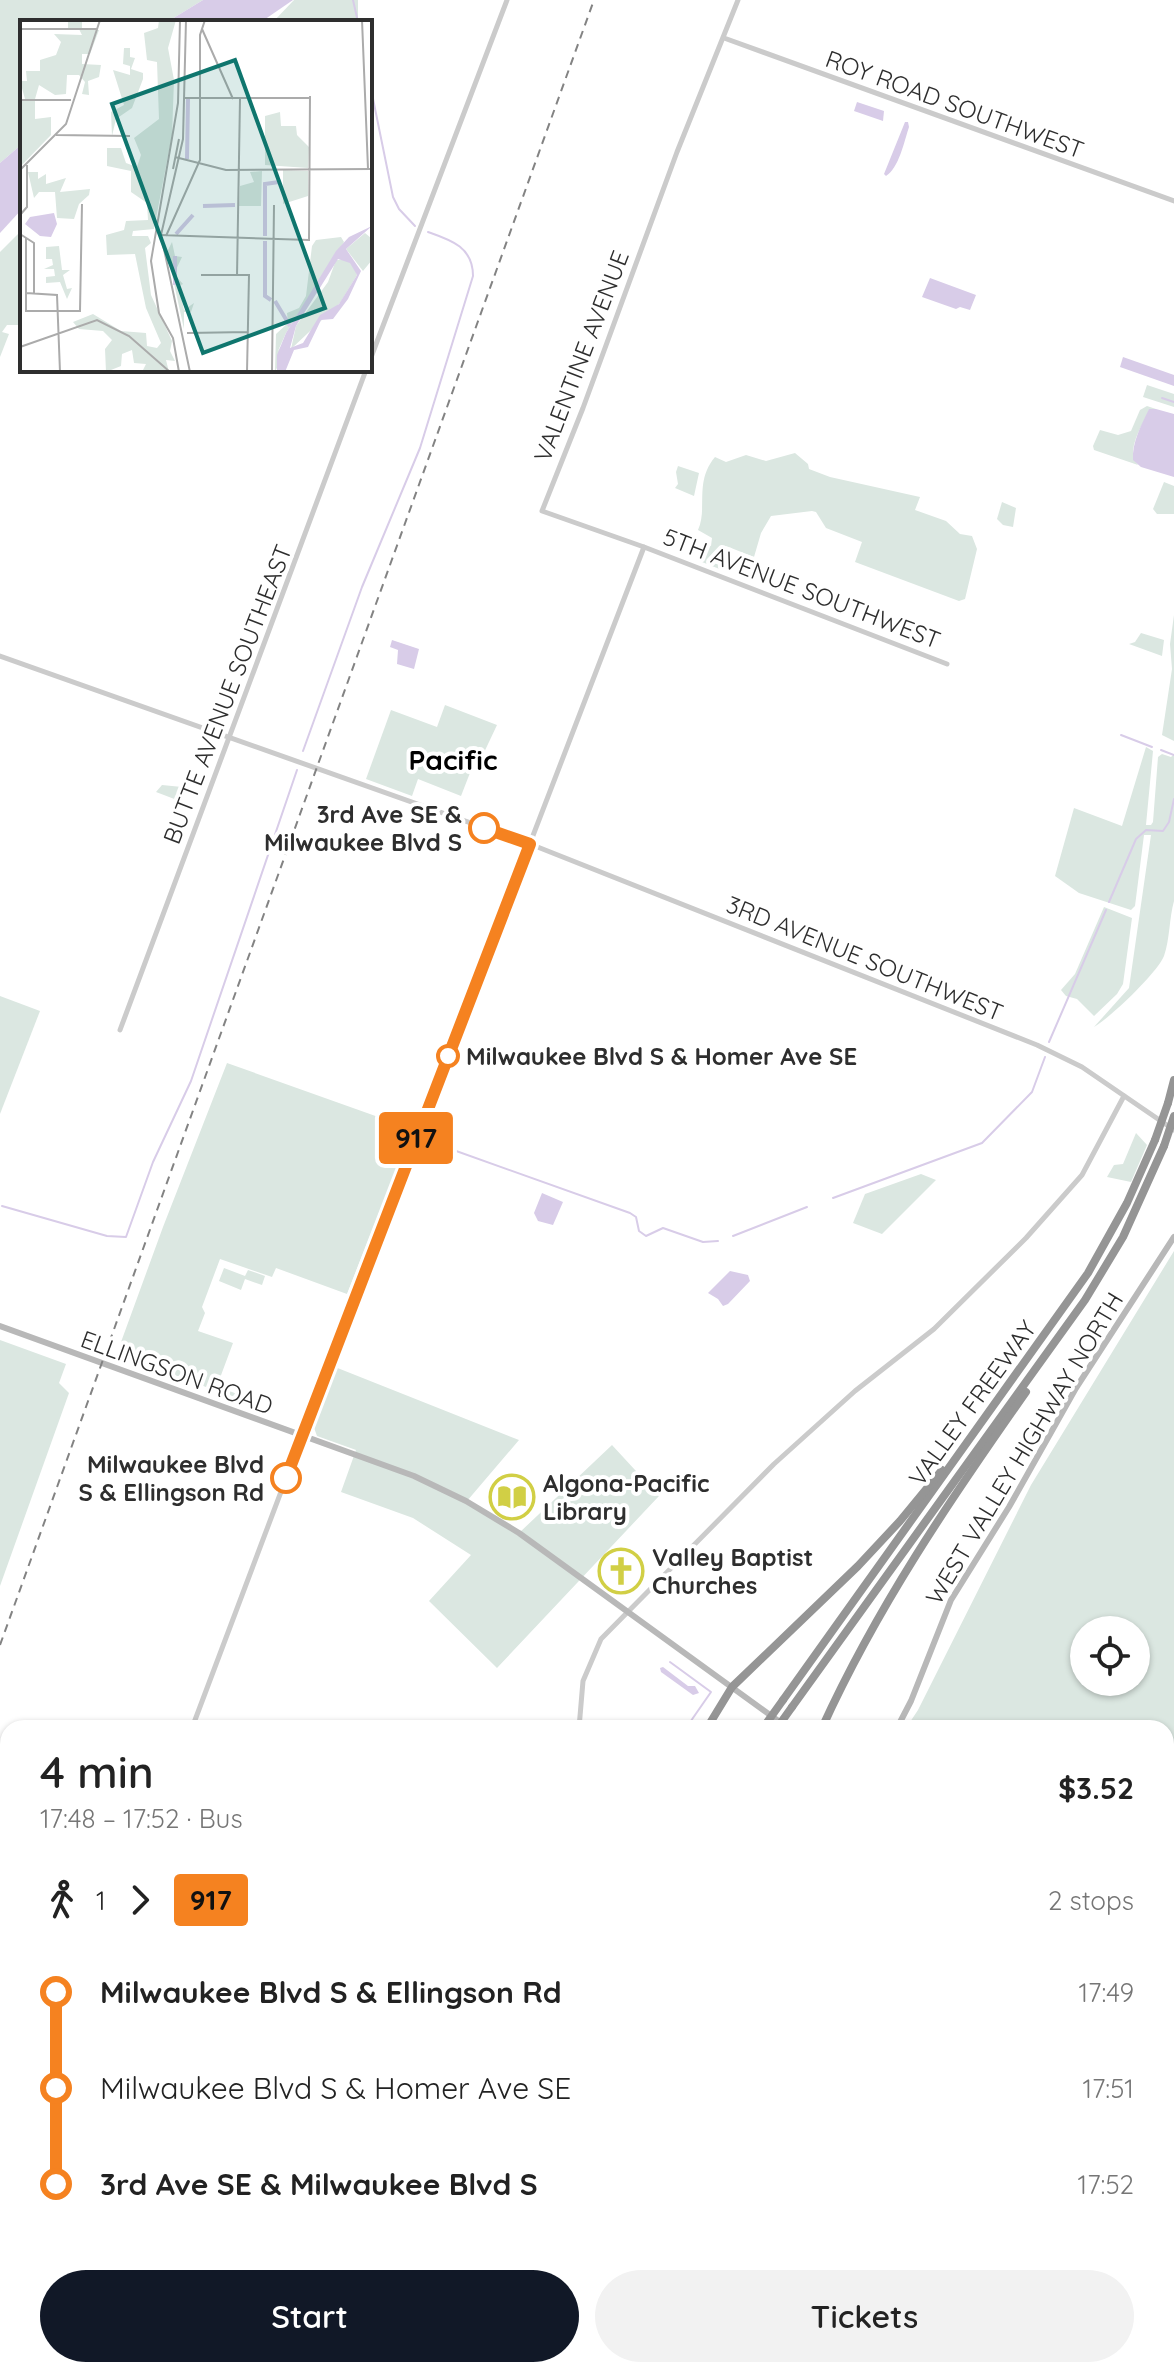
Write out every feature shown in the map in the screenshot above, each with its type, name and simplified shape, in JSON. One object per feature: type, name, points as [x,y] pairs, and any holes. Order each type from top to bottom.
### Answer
[{"type":"highway","name":"VALLEY FREEWAY","points":[[769,1720],[1088,1273],[1120,1216],[1155,1140],[1174,1080]]},
{"type":"highway","name":"VALLEY FREEWAY","points":[[783,1720],[1048,1353],[1116,1250],[1139,1204],[1174,1116]]},
{"type":"highway","points":[[826,1720],[892,1590],[1031,1384],[1048,1353]]},
{"type":"highway","points":[[712,1720],[732,1687],[869,1555],[986,1417]]},
{"type":"main road","name":"WEST VALLEY HIGHWAY NORTH","points":[[902,1720],[951,1600],[1009,1507],[1076,1388],[1174,1237]]},
{"type":"main road","name":"ELLINGSON ROAD","points":[[0,1326],[414,1476],[466,1501],[519,1533],[777,1720]]},
{"type":"street","points":[[372,355],[507,0]]},
{"type":"street","name":"VALENTINE AVENUE","points":[[542,511],[738,0]]},
{"type":"street","name":"ROY ROAD SOUTHWEST","points":[[724,38],[1174,201]]},
{"type":"street","name":"BUTTE AVENUE SOUTHEAST","points":[[120,1030],[365,372]]},
{"type":"street","points":[[549,493],[555,516]]},
{"type":"street","name":"5TH AVENUE SOUTHWEST","points":[[542,511],[947,664]]},
{"type":"street","points":[[195,1720],[644,547]]},
{"type":"street","name":"3RD AVENUE SOUTHWEST","points":[[0,656],[530,844],[1052,1051],[1174,1130]]},
{"type":"street","points":[[580,1720],[583,1681],[601,1639],[774,1464],[855,1391],[956,1309],[1059,1204],[1082,1175],[1124,1096]]},
{"type":"shaded area","points":[[0,0],[203,0],[170,20],[20,20],[20,146],[0,163]]},
{"type":"shaded area","points":[[203,0],[293,0],[264,20],[170,20]]},
{"type":"shaded area","points":[[294,0],[358,0],[358,20],[275,20]]},
{"type":"shaded area","points":[[857,102],[884,111],[883,121],[854,111]]},
{"type":"shaded area","points":[[905,122],[909,127],[900,154],[886,176],[884,174]]},
{"type":"shaded area","points":[[20,146],[20,211],[0,233],[0,163]]},
{"type":"shaded area","points":[[20,232],[20,325],[7,325],[2,332],[9,334],[0,357],[0,252]]},
{"type":"shaded area","points":[[930,278],[976,295],[970,310],[956,309],[922,297]]},
{"type":"shaded area","points":[[1123,357],[1174,375],[1174,386],[1120,367]]},
{"type":"shaded area","points":[[1147,385],[1174,394],[1174,407],[1143,397]]},
{"type":"shaded area","points":[[1147,406],[1156,409],[1149,410],[1136,438],[1133,452],[1138,465],[1094,450],[1100,430],[1118,435],[1131,431],[1140,410]]},
{"type":"shaded area","points":[[1149,409],[1174,414],[1174,477],[1141,467],[1133,460],[1136,440]]},
{"type":"shaded area","points":[[795,453],[808,464],[809,469],[830,477],[920,497],[915,510],[946,521],[960,534],[972,536],[977,549],[965,599],[959,601],[855,562],[862,542],[826,528],[816,512],[812,511],[771,516],[761,533],[754,557],[726,546],[719,550],[728,553],[722,570],[697,560],[703,544],[711,546],[712,538],[698,530],[705,476],[715,457],[726,462],[746,455],[766,461]]},
{"type":"shaded area","points":[[678,466],[699,473],[694,496],[675,488],[678,484]]},
{"type":"shaded area","points":[[1164,482],[1174,486],[1174,514],[1157,514],[1153,509]]},
{"type":"shaded area","points":[[1002,502],[1016,508],[1013,527],[1003,525],[997,519]]},
{"type":"shaded area","points":[[1174,615],[1174,741],[1162,735],[1172,669],[1170,644]]},
{"type":"shaded area","points":[[1141,633],[1164,640],[1162,656],[1129,644],[1135,642]]},
{"type":"shaded area","points":[[392,640],[419,649],[414,669],[397,664],[398,650],[390,647]]},
{"type":"shaded area","points":[[445,705],[497,725],[480,761],[475,760],[461,796],[418,779],[412,796],[366,779],[391,710],[437,727]]},
{"type":"shaded area","points":[[1146,747],[1153,751],[1146,825],[1153,822],[1158,757],[1174,754],[1174,901],[1167,943],[1160,964],[1122,1005],[1094,1027],[1129,988],[1151,835],[1144,835],[1135,906],[1131,910],[1079,893],[1055,876],[1074,808],[1122,826]]},
{"type":"shaded area","points":[[162,785],[182,787],[177,800],[156,792]]},
{"type":"shaded area","points":[[1104,907],[1132,918],[1123,984],[1094,1016],[1077,999],[1066,996],[1061,990],[1075,974]]},
{"type":"shaded area","points":[[0,996],[40,1011],[0,1114]]},
{"type":"shaded area","points":[[227,1063],[412,1129],[347,1294],[276,1268],[272,1277],[220,1259],[202,1307],[205,1313],[198,1331],[233,1343],[217,1386],[242,1396],[240,1400],[117,1353]]},
{"type":"shaded area","points":[[1136,1133],[1147,1145],[1131,1182],[1107,1177],[1114,1165],[1123,1164]]},
{"type":"shaded area","points":[[921,1174],[936,1180],[882,1234],[853,1223],[865,1194]]},
{"type":"shaded area","points":[[542,1193],[563,1202],[553,1225],[538,1221],[534,1213]]},
{"type":"shaded area","points":[[1174,1251],[1174,1720],[911,1720],[1031,1485]]},
{"type":"shaded area","points":[[224,1268],[245,1276],[248,1270],[265,1276],[262,1285],[245,1279],[241,1290],[219,1281]]},
{"type":"shaded area","points":[[730,1271],[748,1275],[750,1281],[723,1306],[708,1293]]},
{"type":"shaded area","points":[[0,1340],[66,1364],[59,1383],[69,1393],[0,1586]]},
{"type":"shaded area","points":[[335,1367],[519,1440],[467,1501],[519,1533],[612,1445],[659,1496],[497,1668],[429,1601],[471,1555],[413,1518],[341,1492],[356,1450],[317,1436],[313,1425]]},
{"type":"shaded area","points":[[663,1667],[688,1686],[695,1686],[699,1693],[693,1695],[661,1672],[660,1668]]},
{"type":"waterway","points":[[353,0],[358,20]]},
{"type":"waterway","points":[[372,94],[393,197],[399,209],[415,226]]},
{"type":"waterway","points":[[303,751],[362,587],[420,448],[473,276],[465,251],[428,232]]},
{"type":"waterway","points":[[1162,398],[1174,402]]},
{"type":"waterway","points":[[1121,735],[1152,747]]},
{"type":"waterway","points":[[1161,750],[1174,755]]},
{"type":"waterway","points":[[2,1206],[107,1236],[126,1237],[153,1162],[191,1081],[297,770]]},
{"type":"waterway","points":[[1109,902],[1136,839],[1146,830],[1163,831],[1169,822],[1174,799]]},
{"type":"waterway","points":[[1049,1042],[1106,910]]},
{"type":"waterway","points":[[833,1198],[982,1143],[1032,1092],[1045,1057]]},
{"type":"waterway","points":[[445,1147],[630,1213],[636,1217],[639,1231],[646,1236],[663,1228],[703,1242],[718,1241]]},
{"type":"waterway","points":[[733,1236],[807,1207]]},
{"type":"waterway","points":[[670,1662],[711,1692],[692,1720]]},
{"type":"railway","points":[[0,1645],[594,0]]},
{"type":"bus line","name":"917","points":[[286,1478],[530,844],[484,828]]},
{"type":"place","name":"3rd Ave SE & Milwaukee Blvd S","points":[[484,828]]},
{"type":"place","name":"Milwaukee Blvd S & Homer Ave SE","points":[[448,1056]]},
{"type":"place","name":"Milwaukee Blvd S & Ellingson Rd","points":[[286,1478]]},
{"type":"place","name":"Algona-Pacific Library","points":[[512,1497]]},
{"type":"place","name":"Valley Baptist Churches","points":[[621,1571]]},
{"type":"district","name":"Pacific","points":[[453,759]]}]
